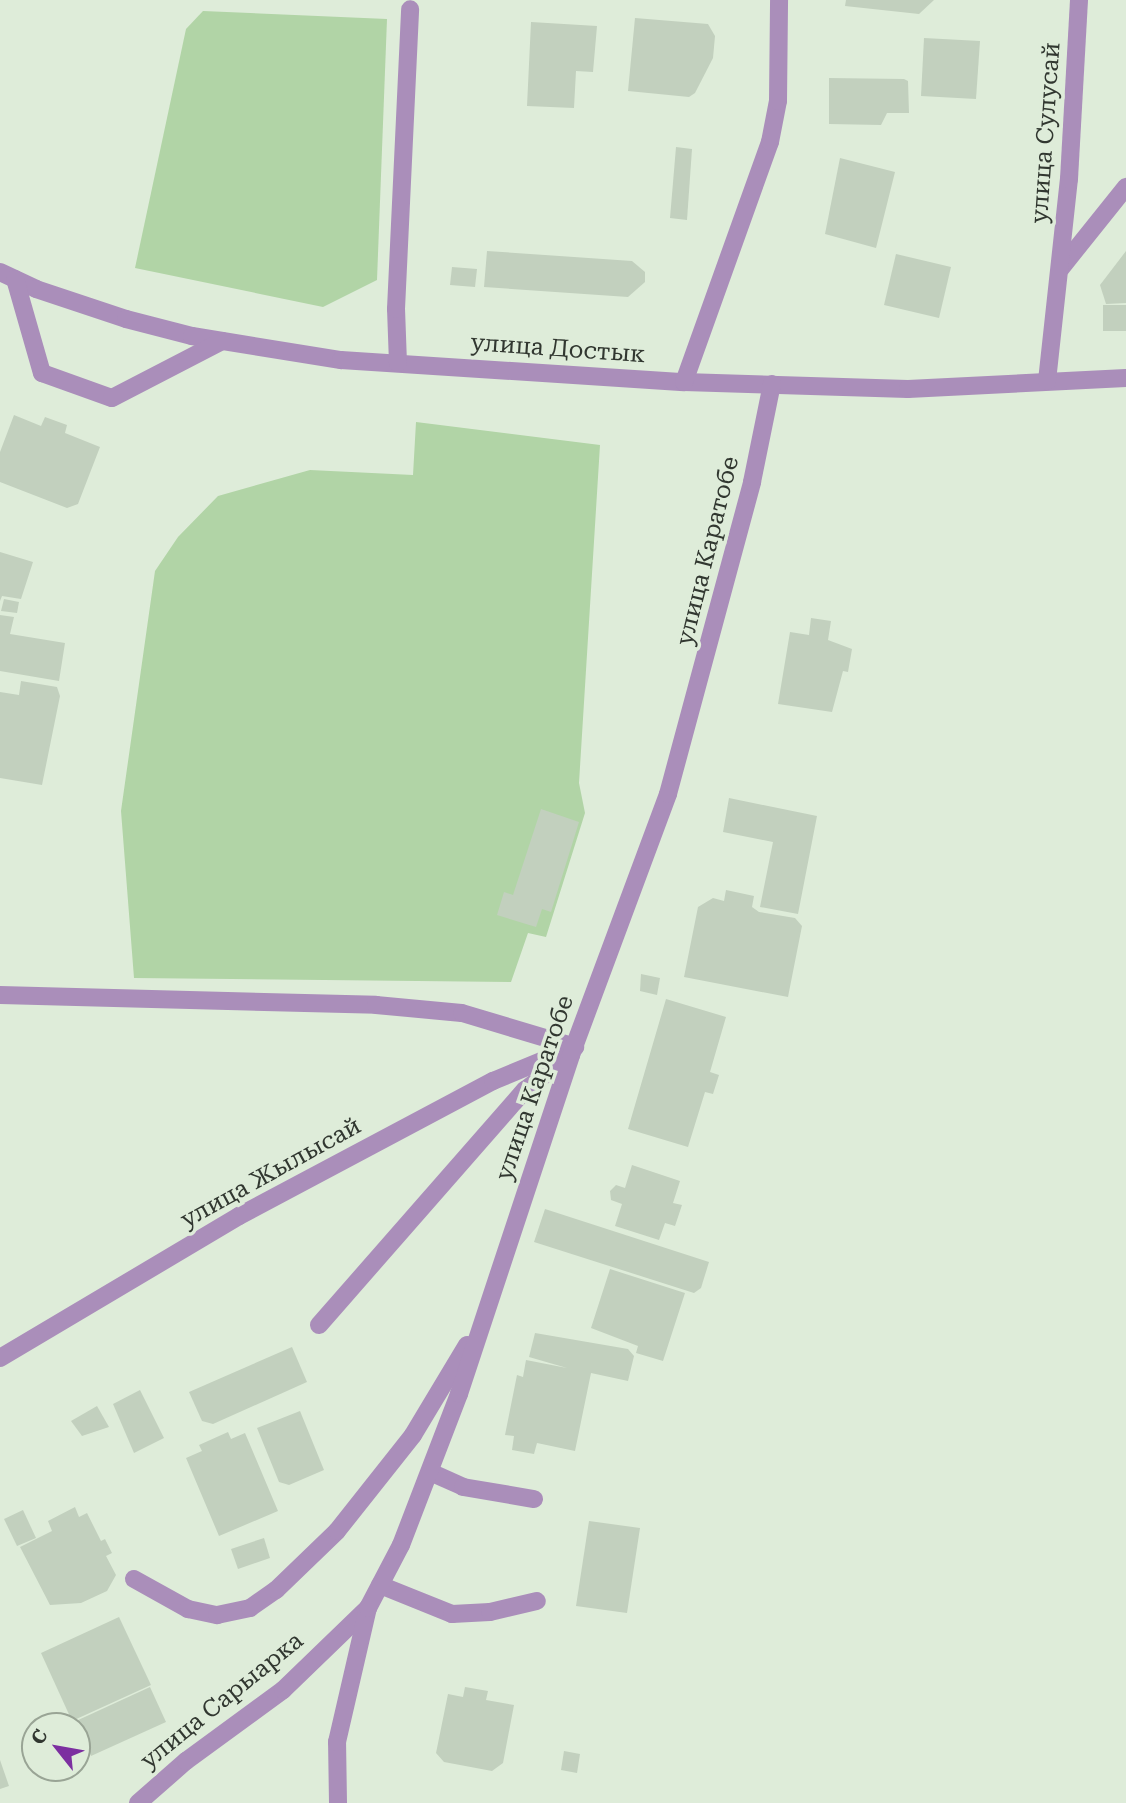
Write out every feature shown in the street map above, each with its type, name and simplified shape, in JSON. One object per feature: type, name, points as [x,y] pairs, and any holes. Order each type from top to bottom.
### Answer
[{"type":"street","points":[[684,382],[769,142],[778,100],[779,0]]},
{"type":"street","name":"улица Сулусай","points":[[1047,381],[1061,268],[1079,0]]},
{"type":"street","points":[[398,363],[396,309],[410,9]]},
{"type":"street","points":[[1061,268],[1126,187]]},
{"type":"street","points":[[8,275],[42,373],[112,398],[222,341]]},
{"type":"street","name":"улица Достык","points":[[8,275],[126,319],[222,341],[341,360],[684,382],[908,389],[1126,378]]},
{"type":"street","name":"улица Каратобе","points":[[338,1803],[337,1742],[368,1608],[430,1472],[573,1051],[668,794],[752,482],[772,384]]},
{"type":"street","points":[[0,995],[376,1005],[462,1013],[573,1051]]},
{"type":"street","points":[[319,1325],[525,1090],[573,1051]]},
{"type":"street","name":"улица Жылысай","points":[[0,1358],[251,1209],[493,1082],[573,1051]]},
{"type":"street","points":[[134,1579],[188,1609],[217,1615],[250,1608],[276,1590],[337,1531],[413,1435],[480,1323]]},
{"type":"street","points":[[430,1472],[463,1488],[534,1499]]},
{"type":"street","points":[[380,1585],[452,1614],[489,1612],[537,1601]]},
{"type":"street","name":"улица Сарыарка","points":[[138,1803],[186,1761],[283,1690],[368,1608]]},
{"type":"green space","points":[[203,11],[387,19],[377,280],[323,307],[135,268],[186,29]]},
{"type":"green space","points":[[416,422],[600,445],[579,783],[585,813],[546,937],[528,933],[511,982],[134,978],[121,811],[155,571],[178,537],[218,496],[310,470],[413,475]]},
{"type":"building","points":[[846,0],[934,0],[919,14],[845,6]]},
{"type":"building","points":[[635,18],[708,24],[715,36],[713,58],[695,93],[689,97],[628,91]]},
{"type":"building","points":[[531,22],[597,26],[593,72],[576,71],[574,108],[527,106]]},
{"type":"building","points":[[924,38],[980,41],[976,99],[921,96]]},
{"type":"building","points":[[829,78],[904,79],[908,81],[909,113],[887,113],[881,125],[829,124]]},
{"type":"building","points":[[676,147],[692,149],[687,220],[670,218]]},
{"type":"building","points":[[840,158],[895,172],[876,248],[825,234]]},
{"type":"building","points":[[487,251],[632,261],[645,272],[645,282],[628,297],[484,287]]},
{"type":"building","points":[[1126,251],[1126,303],[1106,304],[1100,285]]},
{"type":"building","points":[[896,254],[951,267],[939,318],[884,305]]},
{"type":"building","points":[[452,267],[477,269],[475,287],[450,285]]},
{"type":"building","points":[[1103,305],[1126,305],[1126,331],[1103,331]]},
{"type":"building","points":[[14,415],[41,426],[45,417],[67,425],[65,433],[100,447],[78,504],[67,508],[0,482],[0,452]]},
{"type":"building","points":[[0,552],[33,562],[21,599],[2,596],[0,601]]},
{"type":"building","points":[[4,599],[19,602],[17,613],[1,611]]},
{"type":"building","points":[[0,615],[14,617],[10,634],[65,643],[59,681],[0,671]]},
{"type":"building","points":[[811,618],[831,621],[828,640],[852,649],[848,672],[843,671],[832,712],[778,704],[790,632],[809,635]]},
{"type":"building","points":[[21,681],[57,687],[60,696],[42,785],[0,778],[0,692],[19,695]]},
{"type":"building","points":[[729,798],[817,816],[798,914],[760,907],[773,842],[723,832]]},
{"type":"building","points":[[541,809],[579,822],[551,912],[542,909],[536,927],[497,915],[504,892],[513,895]]},
{"type":"building","points":[[726,890],[754,896],[752,907],[759,912],[795,918],[802,926],[788,997],[684,977],[698,907],[713,898],[724,901]]},
{"type":"building","points":[[641,974],[660,978],[657,995],[640,991]]},
{"type":"building","points":[[666,999],[726,1017],[710,1072],[719,1075],[713,1094],[705,1092],[688,1147],[628,1129]]},
{"type":"building","points":[[632,1165],[680,1181],[673,1203],[682,1205],[675,1226],[665,1223],[659,1240],[615,1226],[622,1204],[611,1200],[610,1191],[616,1185],[625,1188]]},
{"type":"building","points":[[545,1209],[709,1262],[701,1288],[694,1293],[534,1242]]},
{"type":"building","points":[[610,1269],[685,1293],[663,1361],[636,1353],[638,1346],[591,1328]]},
{"type":"building","points":[[535,1333],[628,1349],[634,1356],[628,1381],[591,1373],[575,1451],[537,1443],[534,1454],[512,1450],[514,1436],[505,1435],[517,1375],[523,1377],[526,1360],[567,1368],[529,1357]]},
{"type":"building","points":[[292,1347],[307,1382],[213,1424],[202,1421],[189,1392]]},
{"type":"building","points":[[140,1390],[164,1438],[134,1453],[113,1404]]},
{"type":"building","points":[[97,1406],[109,1427],[82,1436],[71,1421]]},
{"type":"building","points":[[300,1411],[324,1470],[289,1485],[279,1482],[257,1428]]},
{"type":"building","points":[[228,1432],[231,1439],[245,1433],[278,1511],[219,1536],[186,1458],[202,1451],[199,1445]]},
{"type":"building","points":[[75,1507],[79,1517],[87,1513],[101,1541],[105,1539],[112,1553],[106,1556],[116,1575],[107,1591],[81,1603],[50,1605],[20,1547],[52,1531],[48,1521]]},
{"type":"building","points":[[23,1510],[36,1538],[17,1546],[4,1519]]},
{"type":"building","points":[[589,1521],[640,1528],[627,1613],[576,1606]]},
{"type":"building","points":[[264,1538],[270,1558],[238,1569],[231,1549]]},
{"type":"building","points":[[119,1617],[151,1685],[91,1712],[68,1712],[41,1653]]},
{"type":"building","points":[[150,1687],[166,1722],[91,1756],[91,1714]]},
{"type":"building","points":[[465,1687],[488,1691],[486,1700],[514,1705],[503,1763],[492,1771],[444,1762],[436,1753],[448,1694],[463,1697]]},
{"type":"building","points":[[564,1751],[580,1754],[577,1773],[561,1770]]},
{"type":"building","points":[[0,1760],[9,1786],[0,1789]]}]
